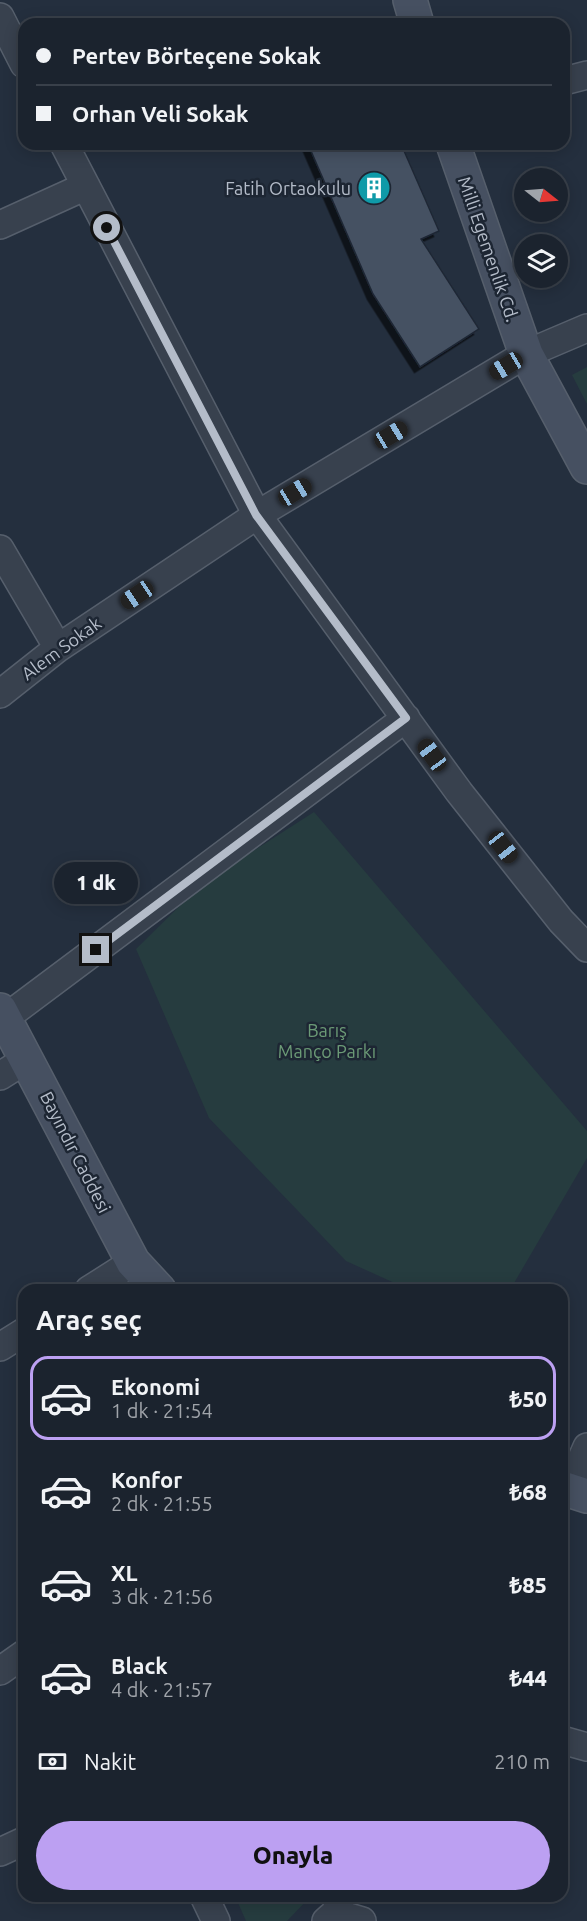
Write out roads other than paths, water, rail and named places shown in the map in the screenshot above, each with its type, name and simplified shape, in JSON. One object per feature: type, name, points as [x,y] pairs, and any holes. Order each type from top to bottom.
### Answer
[{"type":"street","points":[[410,0],[415,18]]},
{"type":"street","points":[[0,17],[18,52]]},
{"type":"street","points":[[570,79],[587,75]]},
{"type":"street","points":[[67,150],[256,515],[459,792],[561,921],[587,948]]},
{"type":"street","name":"Milli Egemenlik Cd.","points":[[455,150],[526,354],[587,467]]},
{"type":"street","points":[[0,225],[86,186]]},
{"type":"street","name":"Alem Sokak","points":[[0,694],[58,648],[256,515],[526,354],[587,328]]},
{"type":"street","points":[[0,549],[58,648]]},
{"type":"street","points":[[2,1014],[406,718]]},
{"type":"street","name":"Bayındır Caddesi","points":[[2,1014],[133,1262],[153,1284]]},
{"type":"street","points":[[0,1076],[27,1059]]},
{"type":"street","points":[[98,1284],[133,1262]]},
{"type":"street","points":[[0,1347],[18,1336]]},
{"type":"street","points":[[573,1491],[587,1447]]},
{"type":"street","points":[[0,1671],[18,1658]]},
{"type":"street","points":[[568,1742],[587,1747]]},
{"type":"street","points":[[0,1852],[18,1844]]},
{"type":"street","points":[[207,1902],[216,1921]]},
{"type":"street","points":[[334,1910],[362,1921]]},
{"type":"place","name":"Fatih Ortaokulu","points":[[374,188]]},
{"type":"park label","name":"Barış Manço Parkı","points":[[327,1040]]}]
